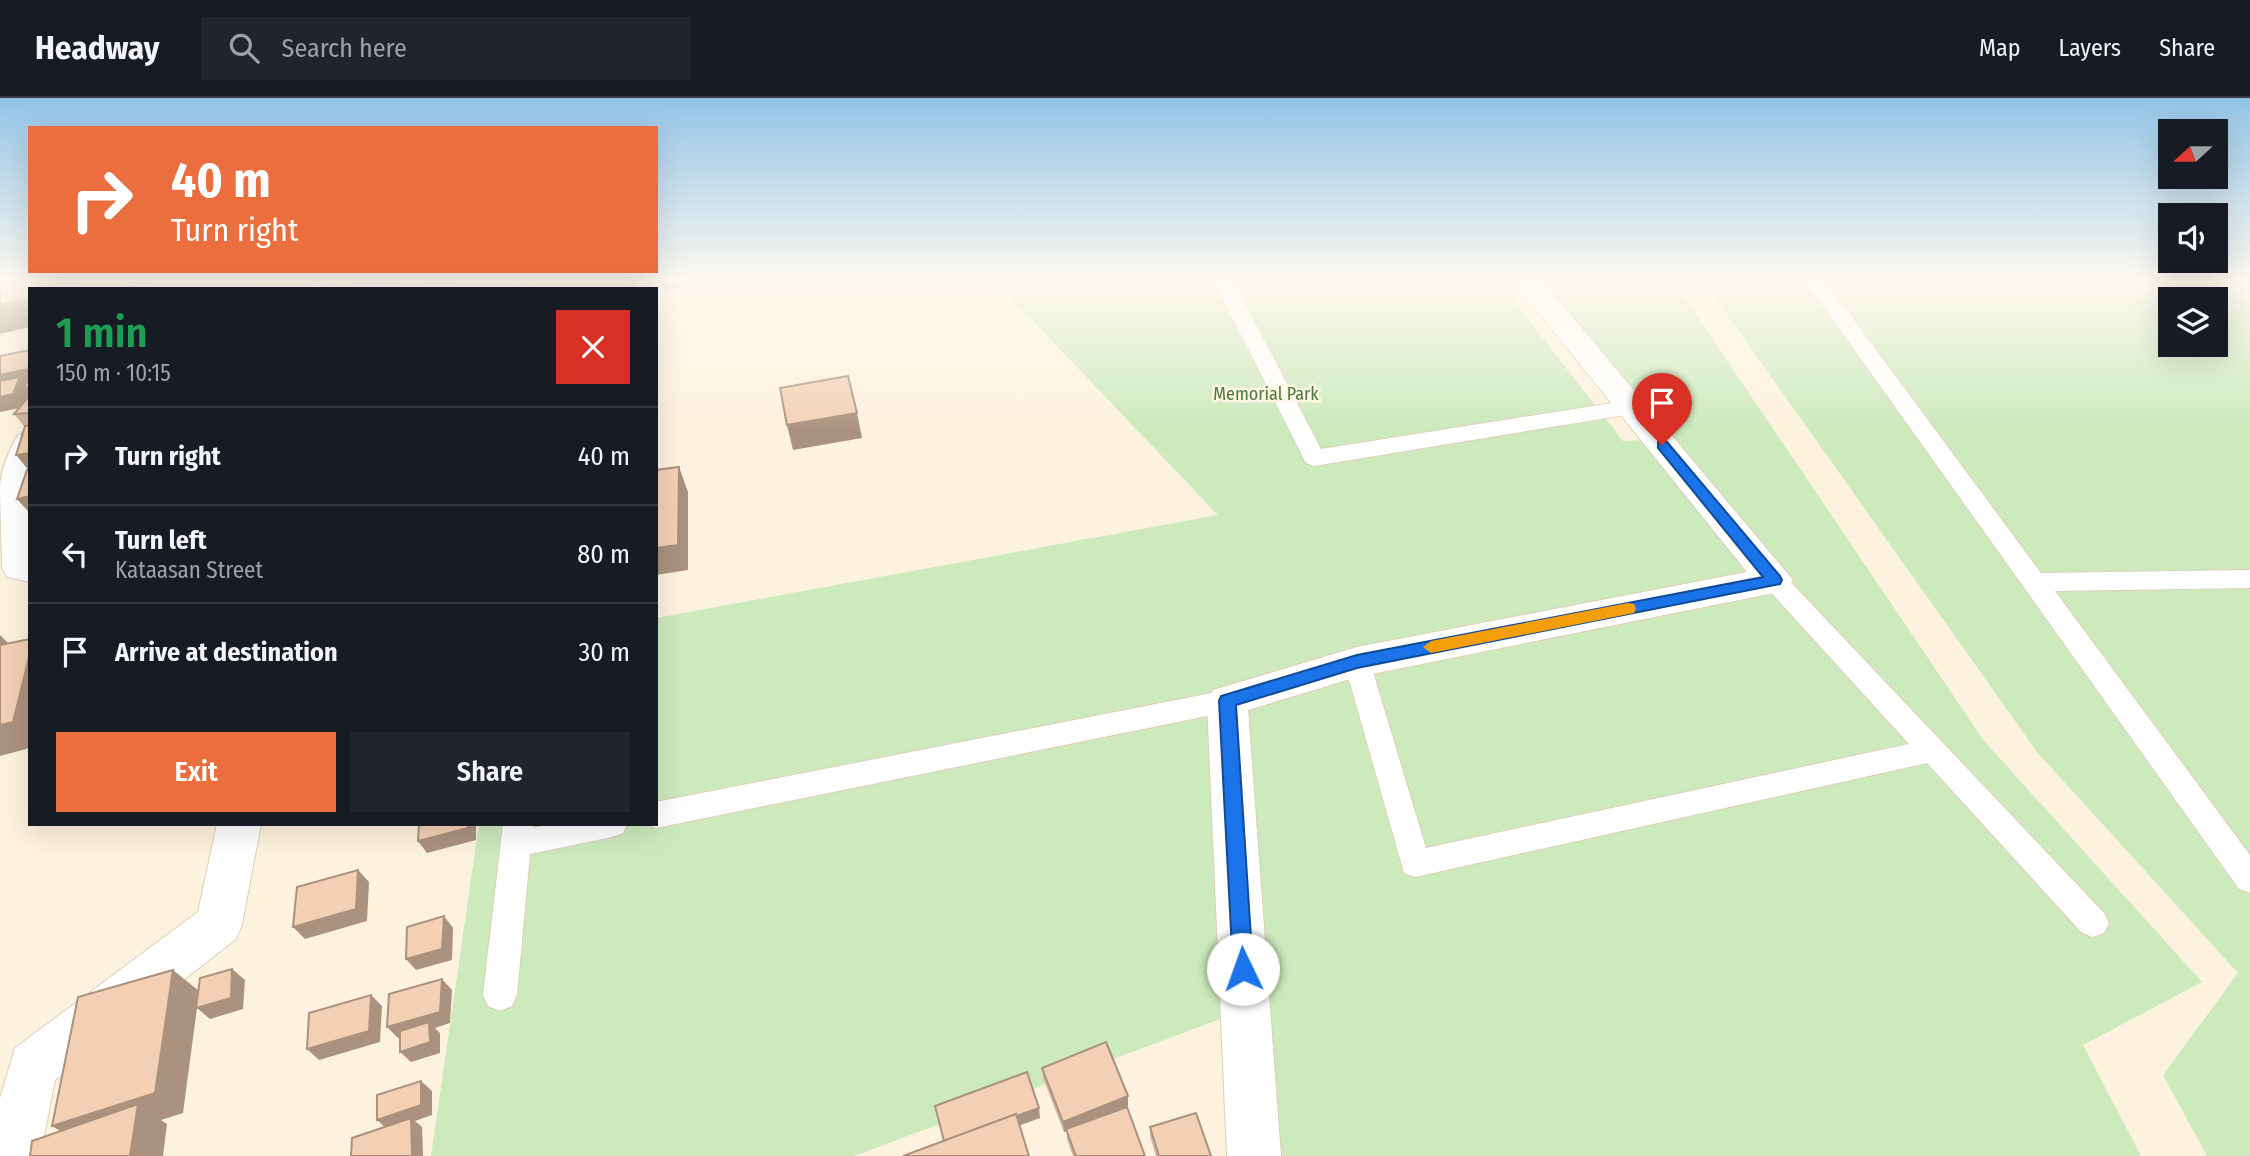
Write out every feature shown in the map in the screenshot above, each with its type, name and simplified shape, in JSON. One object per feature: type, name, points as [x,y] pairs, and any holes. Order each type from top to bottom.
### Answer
[{"type":"street","points":[[1254,1156],[1227,701],[1357,662],[1774,580],[1568,331]]},
{"type":"street","points":[[28,449],[17,479],[20,568],[28,569]]},
{"type":"street","points":[[13,1156],[33,1066],[219,924],[239,826]]},
{"type":"lane","points":[[1249,331],[1314,458],[1630,407]]},
{"type":"lane","points":[[1852,331],[2250,879]]},
{"type":"lane","points":[[2034,582],[2250,579]]},
{"type":"lane","points":[[1774,580],[2093,923]]},
{"type":"lane","points":[[1357,662],[1415,864],[1934,750]]},
{"type":"lane","points":[[658,816],[1227,701]]},
{"type":"lane","points":[[500,995],[517,834],[593,826]]},
{"type":"green space","name":"Memorial Park","points":[[1043,331],[1538,331],[1623,441],[1642,440],[1557,331],[1707,331],[1984,741],[2202,982],[2083,1045],[2141,1156],[1281,1156],[1266,1002],[854,1156],[431,1156],[479,826],[658,826],[658,618],[1218,515]]},
{"type":"green space","points":[[1739,331],[2158,331],[2158,357],[2228,357],[2228,331],[2250,331],[2250,1156],[2207,1156],[2163,1075],[2238,973],[2037,752]]},
{"type":"building","points":[[28,350],[28,369],[0,375],[0,356]]},
{"type":"building","points":[[848,376],[857,413],[787,425],[780,388]]},
{"type":"building","points":[[20,377],[13,394],[0,397],[0,381]]},
{"type":"building","points":[[28,397],[28,413],[14,414]]},
{"type":"building","points":[[28,425],[28,453],[16,455],[25,426]]},
{"type":"building","points":[[679,467],[678,545],[658,548],[658,470]]},
{"type":"building","points":[[27,470],[28,470],[28,496],[17,499]]},
{"type":"building","points":[[28,639],[28,661],[13,722],[0,725],[0,645]]},
{"type":"building","points":[[419,826],[468,826],[468,828],[418,841]]},
{"type":"building","points":[[358,870],[356,909],[293,927],[297,887]]},
{"type":"building","points":[[444,916],[442,949],[406,959],[407,927]]},
{"type":"building","points":[[232,969],[231,998],[196,1008],[200,978]]},
{"type":"building","points":[[173,970],[155,1093],[52,1126],[78,997]]},
{"type":"building","points":[[442,979],[440,1012],[387,1027],[389,994]]},
{"type":"building","points":[[371,995],[369,1031],[307,1049],[309,1013]]},
{"type":"building","points":[[429,1022],[430,1042],[400,1052],[400,1031]]},
{"type":"building","points":[[1106,1042],[1128,1096],[1063,1122],[1042,1068]]},
{"type":"building","points":[[1027,1072],[1039,1108],[944,1141],[935,1106]]},
{"type":"building","points":[[421,1081],[421,1105],[377,1120],[377,1095]]},
{"type":"building","points":[[138,1104],[130,1156],[30,1156],[32,1141]]},
{"type":"building","points":[[1127,1107],[1145,1156],[1076,1156],[1066,1129]]},
{"type":"building","points":[[1196,1113],[1211,1156],[1159,1156],[1150,1127]]},
{"type":"building","points":[[1016,1114],[1029,1156],[903,1156]]},
{"type":"building","points":[[411,1118],[412,1156],[351,1156],[352,1138]]},
{"type":"slow traffic","points":[[1431,647],[1628,609]]},
{"type":"route","points":[[1243,969],[1227,701],[1357,662],[1774,580],[1662,445]]}]
